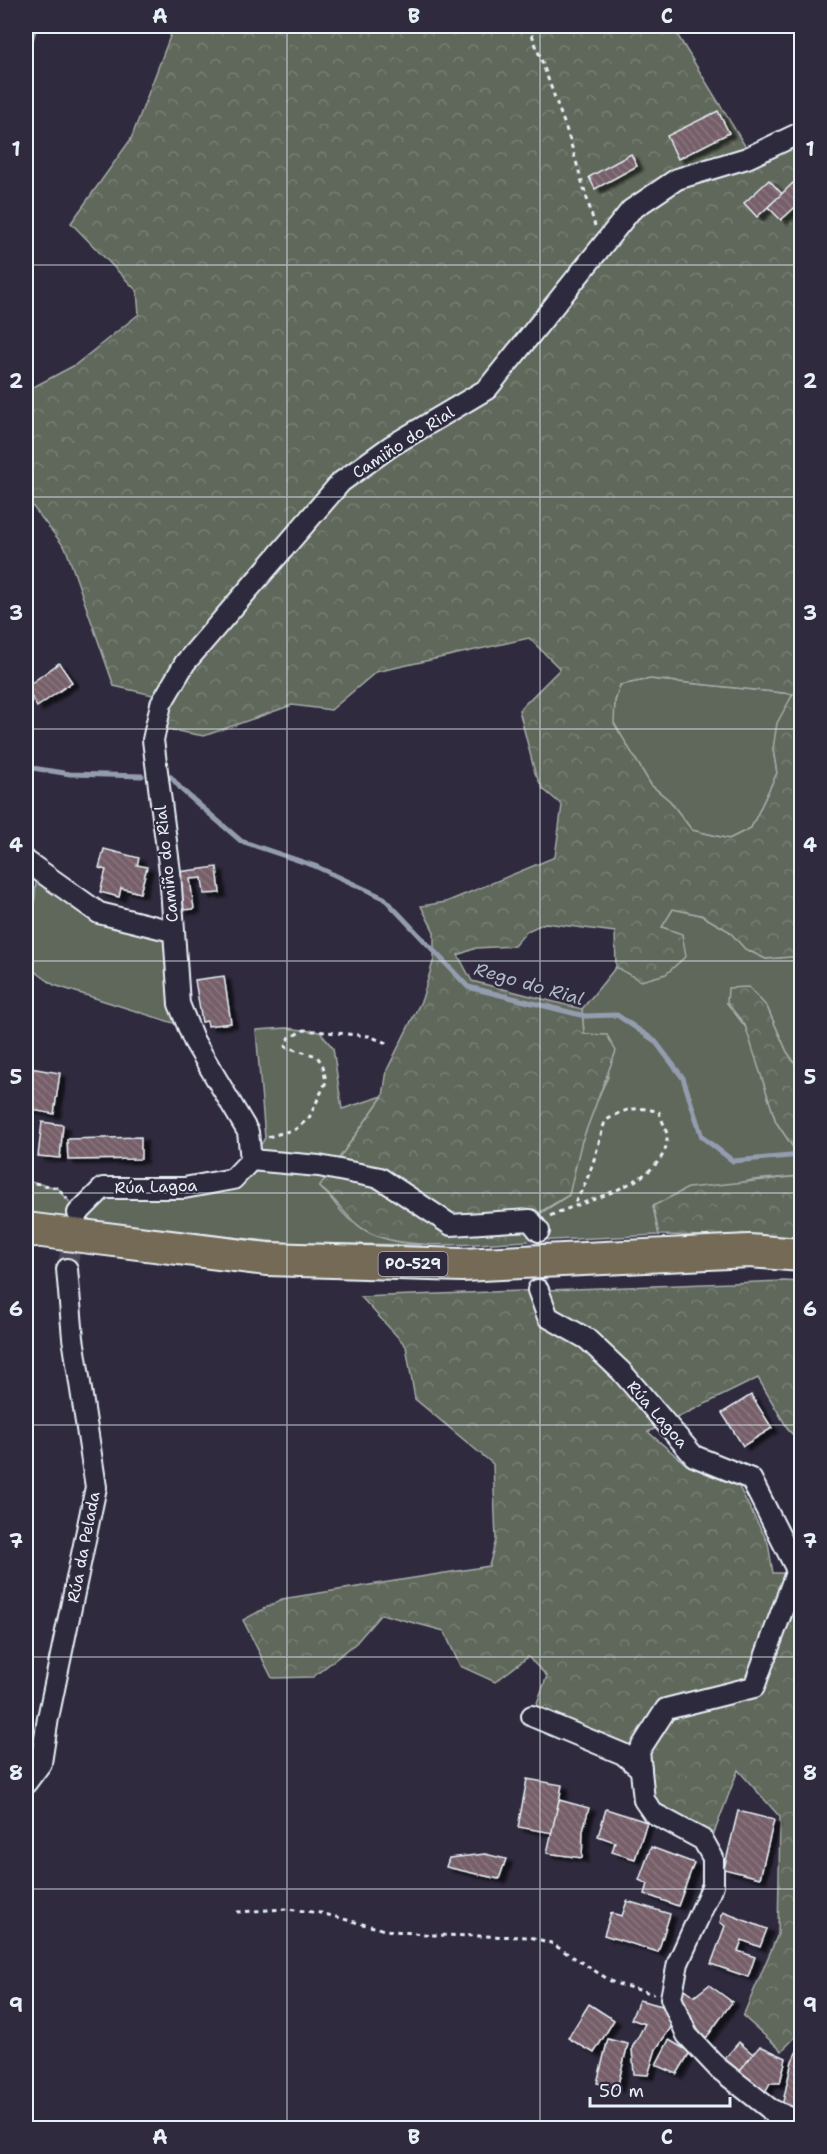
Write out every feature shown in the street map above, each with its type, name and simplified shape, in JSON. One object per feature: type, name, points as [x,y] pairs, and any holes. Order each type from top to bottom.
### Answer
[{"type":"main road","name":"PO-529","points":[[26,1229],[267,1259],[462,1265],[749,1251],[801,1255]]},
{"type":"street","name":"Camiño do Rial","points":[[251,1160],[248,1132],[194,1041],[179,1004],[172,931],[170,872],[153,740],[161,704],[185,663],[341,482],[391,446],[487,389],[631,210],[677,179],[747,158],[801,132]]},
{"type":"street","name":"Camiño do Rial","points":[[26,861],[99,913],[172,931]]},
{"type":"street","name":"Rúa Lagoa","points":[[78,1213],[103,1188],[184,1188],[233,1179],[251,1160]]},
{"type":"street","points":[[251,1160],[319,1166],[380,1178],[451,1225],[535,1226]]},
{"type":"street","name":"Rúa da Pelada","points":[[26,1783],[41,1763],[48,1718],[96,1487],[74,1338],[67,1269]]},
{"type":"street","name":"Rúa Lagoa","points":[[538,1290],[548,1317],[587,1339],[621,1371],[694,1456],[751,1479],[797,1570],[754,1687],[666,1709],[639,1751],[644,1800],[653,1813],[703,1840],[713,1858],[713,1885],[678,1963],[671,1998]]},
{"type":"street","points":[[532,1716],[623,1754],[641,1769]]},
{"type":"street","points":[[671,1998],[687,2035],[718,2068],[770,2109],[785,2128]]},
{"type":"street","points":[[770,2109],[801,2123]]},
{"type":"path","points":[[529,26],[568,134],[602,248]]},
{"type":"path","points":[[251,1160],[265,1138],[296,1130],[309,1118],[326,1082],[323,1066],[317,1056],[285,1047],[289,1038],[304,1030],[369,1036],[389,1044]]},
{"type":"path","points":[[535,1226],[573,1205],[629,1186],[648,1173],[663,1152],[667,1135],[658,1112],[645,1108],[624,1109],[605,1121],[587,1185],[573,1205]]},
{"type":"path","points":[[26,1181],[58,1188],[78,1213]]},
{"type":"path","points":[[237,1912],[286,1909],[321,1913],[385,1930],[432,1935],[530,1937],[550,1943],[614,1983],[671,1998]]},
{"type":"green space","points":[[26,26],[37,26],[26,64]]},
{"type":"green space","points":[[174,26],[697,26],[678,36],[745,146],[801,131],[801,956],[766,959],[745,949],[729,931],[701,915],[673,909],[662,927],[682,934],[686,956],[666,974],[641,981],[616,967],[615,932],[545,923],[527,931],[514,946],[476,948],[458,955],[472,981],[582,1009],[584,1034],[607,1035],[616,1051],[581,1144],[569,1195],[540,1212],[532,1241],[427,1245],[387,1239],[370,1233],[355,1223],[319,1187],[383,1096],[387,1070],[422,999],[434,959],[434,932],[421,906],[446,902],[555,857],[562,805],[543,789],[535,773],[519,710],[560,669],[529,638],[376,672],[331,710],[292,705],[204,736],[156,727],[153,695],[114,686],[66,549],[30,503],[26,474],[26,391],[75,365],[139,314],[137,291],[71,223],[131,139]],"holes":[[[650,679],[793,694],[777,723],[773,749],[777,773],[751,828],[729,839],[692,830],[670,801],[651,785],[614,723],[615,701],[620,685]]]},
{"type":"green space","points":[[650,679],[793,694],[773,749],[777,773],[751,828],[729,839],[691,830],[670,801],[651,785],[613,723],[615,701],[620,685]]},
{"type":"green space","points":[[37,870],[99,913],[172,931],[189,1028],[54,985],[29,967]]},
{"type":"green space","points":[[673,909],[701,915],[729,931],[745,949],[766,959],[801,956],[801,1072],[787,1052],[767,1007],[727,1003],[747,1029],[776,1122],[801,1159],[801,1176],[752,1180],[653,1206],[659,1235],[532,1241],[530,1220],[569,1195],[584,1134],[608,1077],[584,1034],[582,1009],[616,967],[641,981],[661,927]]},
{"type":"green space","points":[[749,987],[767,1007],[787,1052],[801,1072],[801,1159],[776,1122],[745,1025],[727,1003],[728,988]]},
{"type":"green space","points":[[286,1028],[320,1032],[333,1048],[342,1109],[383,1096],[319,1187],[358,1226],[378,1235],[422,1245],[287,1243],[60,1219],[26,1211],[26,1181],[58,1188],[78,1212],[103,1188],[233,1179],[251,1160],[265,1138],[256,1030]]},
{"type":"green space","points":[[801,1176],[801,1238],[659,1235],[653,1206],[688,1188]]},
{"type":"green space","points":[[801,1282],[801,1442],[789,1431],[758,1378],[648,1432],[687,1465],[739,1487],[768,1543],[773,1573],[801,1573],[801,2031],[782,2051],[743,2016],[778,1934],[780,1817],[738,1770],[713,1836],[655,1801],[639,1751],[534,1711],[547,1676],[528,1657],[495,1682],[460,1666],[444,1631],[381,1614],[356,1643],[313,1677],[272,1678],[243,1620],[282,1599],[489,1566],[496,1540],[493,1464],[415,1399],[406,1346],[361,1297]]},
{"type":"building","points":[[718,111],[729,133],[678,159],[667,136]]},
{"type":"building","points":[[631,154],[637,166],[595,189],[589,177]]},
{"type":"building","points":[[769,180],[782,194],[757,217],[744,203]]},
{"type":"building","points":[[793,183],[802,192],[802,201],[781,220],[768,207]]},
{"type":"building","points":[[59,663],[72,682],[37,707],[26,687]]},
{"type":"building","points":[[104,849],[139,858],[137,865],[147,867],[140,893],[121,888],[119,897],[100,892],[106,870],[99,868]]},
{"type":"building","points":[[217,867],[220,893],[204,894],[202,878],[190,879],[194,909],[182,910],[178,872]]},
{"type":"building","points":[[224,976],[231,1023],[208,1026],[207,1021],[202,1022],[195,980]]},
{"type":"building","points":[[30,1068],[60,1073],[54,1114],[26,1109]]},
{"type":"building","points":[[42,1122],[63,1125],[60,1158],[38,1156]]},
{"type":"building","points":[[141,1137],[141,1159],[68,1160],[67,1139]]},
{"type":"building","points":[[751,1395],[772,1428],[743,1446],[722,1413]]},
{"type":"building","points":[[527,1779],[562,1785],[553,1833],[518,1827]]},
{"type":"building","points":[[559,1800],[589,1808],[583,1830],[582,1858],[547,1853]]},
{"type":"building","points":[[606,1809],[647,1822],[635,1859],[612,1852],[615,1842],[598,1836]]},
{"type":"building","points":[[738,1811],[774,1820],[760,1878],[724,1869]]},
{"type":"building","points":[[651,1847],[694,1863],[678,1906],[645,1894],[648,1884],[639,1880]]},
{"type":"building","points":[[485,1854],[506,1859],[499,1879],[446,1867],[449,1858]]},
{"type":"building","points":[[627,1901],[670,1914],[658,1952],[604,1935],[611,1913],[622,1916]]},
{"type":"building","points":[[723,1912],[767,1929],[760,1947],[742,1940],[738,1951],[755,1957],[748,1977],[711,1964],[725,1926],[720,1922]]},
{"type":"building","points":[[709,1985],[732,2002],[704,2041],[678,1993],[682,1987],[695,1996]]},
{"type":"building","points":[[639,2000],[662,2006],[674,2023],[656,2049],[648,2075],[634,2074],[632,2048],[645,2024],[631,2019]]},
{"type":"building","points":[[589,2004],[614,2020],[594,2053],[568,2038]]},
{"type":"building","points":[[608,2039],[628,2044],[617,2088],[597,2083]]},
{"type":"building","points":[[669,2040],[690,2052],[677,2074],[656,2065]]},
{"type":"building","points":[[802,2041],[802,2115],[782,2106],[792,2061]]},
{"type":"building","points":[[739,2042],[754,2055],[736,2075],[722,2062]]},
{"type":"building","points":[[760,2046],[786,2058],[780,2083],[770,2083],[764,2094],[736,2075]]},
{"type":"building","points":[[762,2122],[763,2128],[735,2128],[735,2127]]},
{"type":"waterway","name":"Rego do Rial","points":[[26,767],[70,774],[142,776]]},
{"type":"waterway","name":"Rego do Rial","points":[[171,777],[182,790],[241,841],[315,866],[384,898],[468,987],[585,1016],[617,1015],[655,1041],[683,1078],[702,1137],[733,1161],[802,1155]]},
{"type":"tunnel","points":[[67,1269],[75,1225]]},
{"type":"tunnel","points":[[538,1290],[539,1231]]}]
